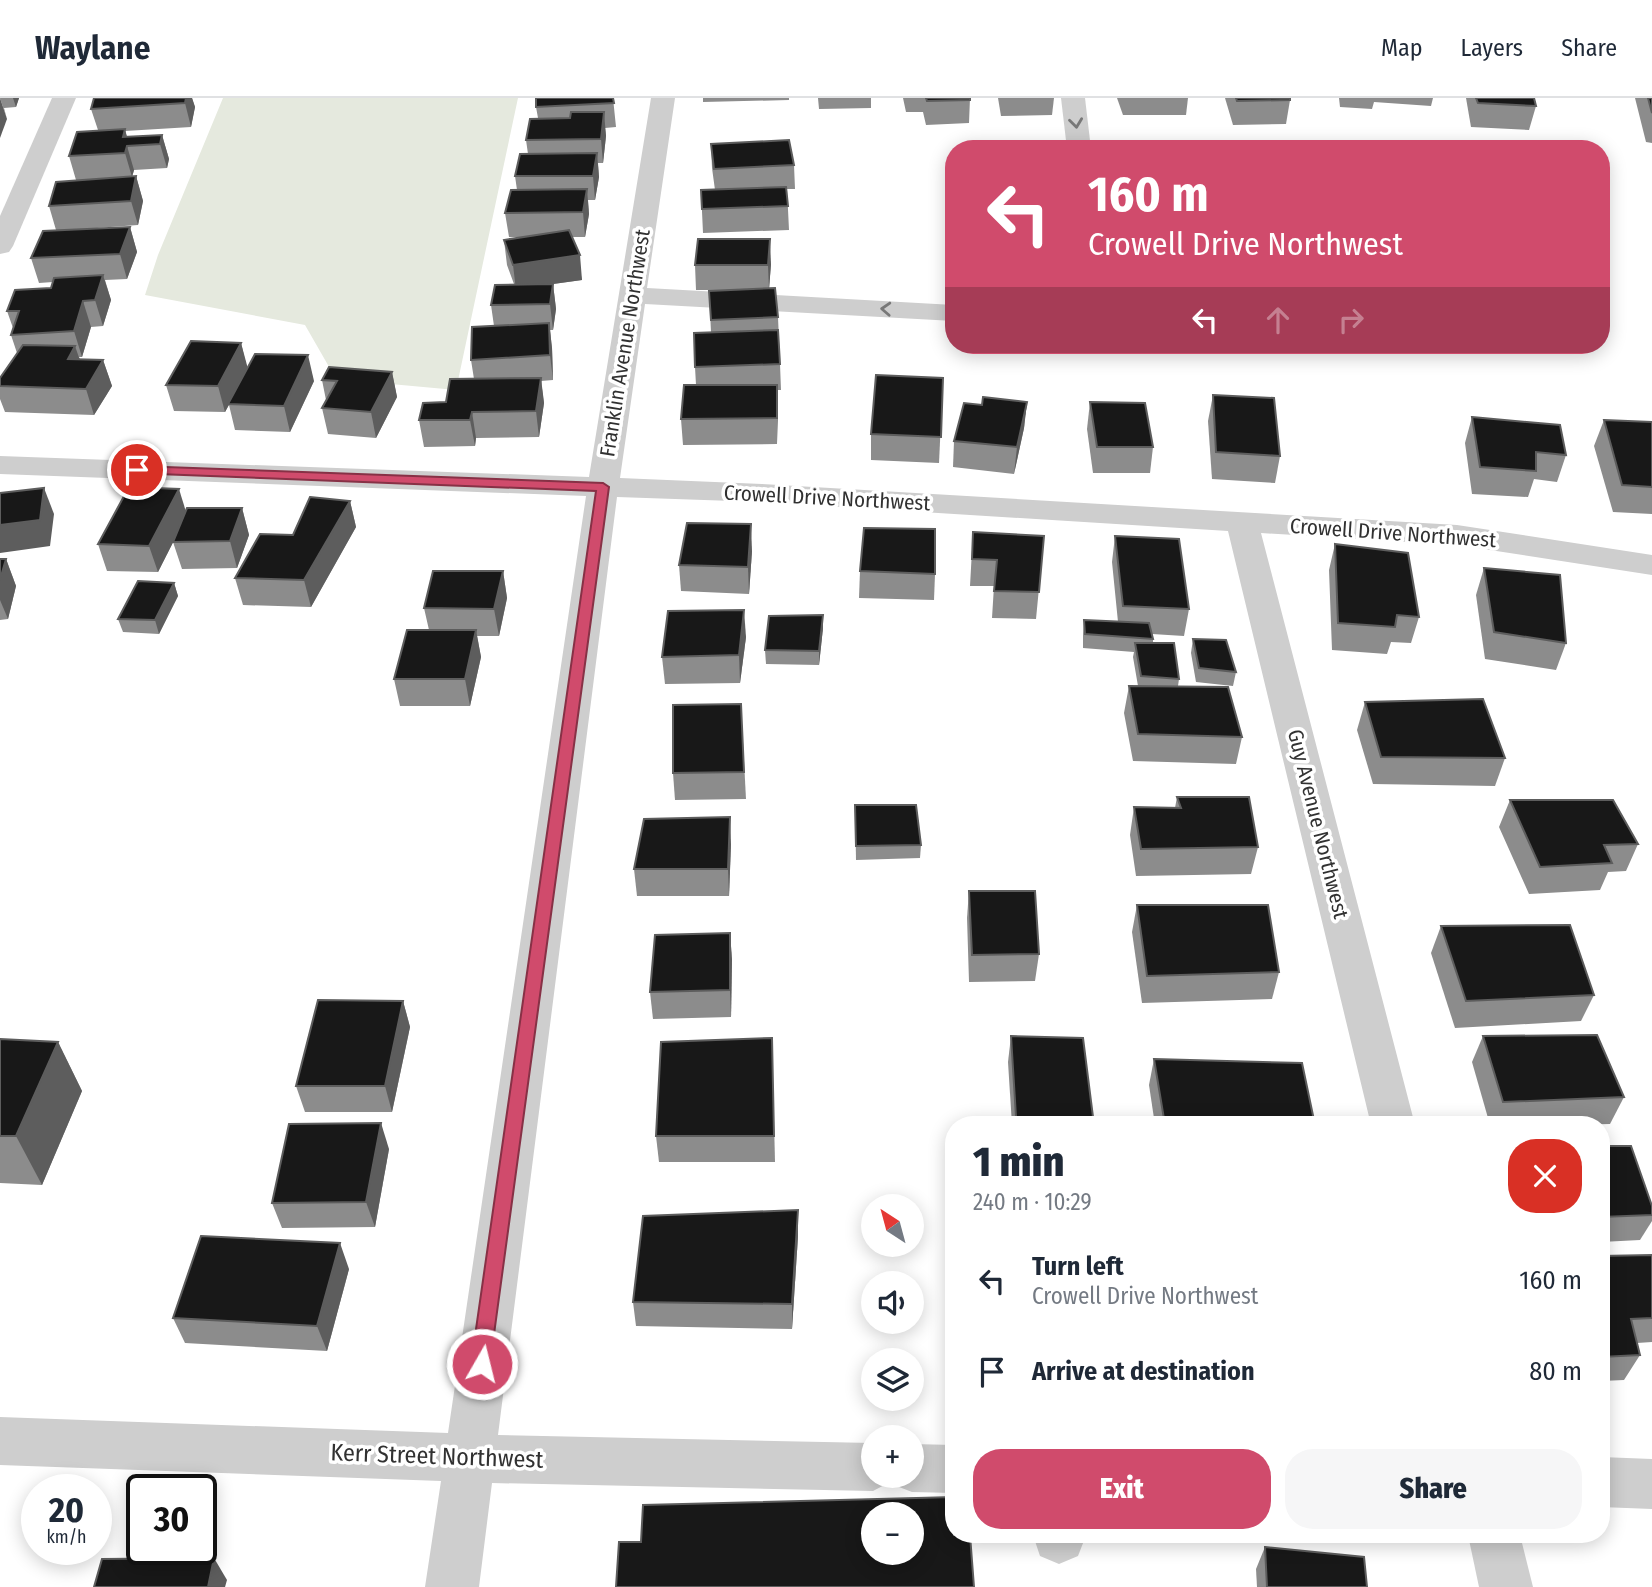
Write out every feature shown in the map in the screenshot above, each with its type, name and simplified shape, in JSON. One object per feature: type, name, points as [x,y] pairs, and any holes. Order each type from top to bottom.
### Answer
[{"type":"street","points":[[0,246],[64,98]]},
{"type":"street","name":"Franklin Avenue Northwest","points":[[452,1587],[603,487],[663,98]]},
{"type":"street","points":[[1073,98],[1078,140]]},
{"type":"street","points":[[632,295],[945,312]]},
{"type":"street","name":"Crowell Drive Northwest","points":[[0,465],[762,493],[1457,535],[1652,565]]},
{"type":"street","name":"Guy Avenue Northwest","points":[[1242,522],[1391,1116]]},
{"type":"street","name":"Kerr Street Northwest","points":[[0,1441],[469,1458],[861,1467]]},
{"type":"street","points":[[924,1468],[945,1469]]},
{"type":"street","points":[[1610,1482],[1652,1484]]},
{"type":"street","points":[[1496,1543],[1506,1587]]},
{"type":"shaded area","points":[[223,98],[518,98],[456,390],[336,379],[305,325],[145,295],[158,255]]},
{"type":"building","points":[[94,98],[186,98],[185,103],[91,109]]},
{"type":"building","points":[[536,98],[613,98],[614,103],[536,107]]},
{"type":"building","points":[[926,98],[970,98],[970,100],[927,101]]},
{"type":"building","points":[[1236,98],[1290,98],[1290,100],[1237,101]]},
{"type":"building","points":[[1476,98],[1534,98],[1536,106],[1478,103]]},
{"type":"building","points":[[571,112],[604,112],[601,139],[526,140],[530,119],[570,118]]},
{"type":"building","points":[[125,129],[123,137],[162,135],[160,144],[127,146],[125,153],[69,156],[77,132]]},
{"type":"building","points":[[789,140],[794,165],[714,169],[711,144]]},
{"type":"building","points":[[597,153],[593,176],[515,176],[520,154]]},
{"type":"building","points":[[136,176],[131,201],[49,206],[56,182]]},
{"type":"building","points":[[786,187],[788,206],[702,209],[701,190]]},
{"type":"building","points":[[587,189],[583,212],[505,213],[511,190]]},
{"type":"building","points":[[130,227],[120,254],[31,258],[43,231]]},
{"type":"building","points":[[569,230],[580,255],[513,265],[504,240]]},
{"type":"building","points":[[698,239],[770,239],[768,265],[695,265]]},
{"type":"building","points":[[103,275],[95,300],[83,301],[74,331],[11,335],[19,311],[7,311],[15,290],[51,288],[54,278]]},
{"type":"building","points":[[553,284],[550,304],[491,305],[495,285]]},
{"type":"building","points":[[775,288],[778,317],[711,320],[709,291]]},
{"type":"building","points":[[549,323],[550,355],[471,360],[472,327]]},
{"type":"building","points":[[778,330],[780,364],[695,367],[694,333]]},
{"type":"building","points":[[191,341],[241,343],[218,386],[166,385]]},
{"type":"building","points":[[23,345],[75,346],[68,359],[103,360],[86,389],[0,386],[0,378]]},
{"type":"building","points":[[255,354],[308,355],[284,406],[228,404]]},
{"type":"building","points":[[329,367],[392,372],[371,412],[322,408],[337,381],[322,380]]},
{"type":"building","points":[[876,375],[943,378],[941,437],[871,434]]},
{"type":"building","points":[[541,378],[536,411],[472,412],[470,420],[419,420],[423,403],[446,402],[450,379]]},
{"type":"building","points":[[684,385],[777,385],[777,418],[681,419]]},
{"type":"building","points":[[1213,395],[1274,398],[1280,456],[1216,452]]},
{"type":"building","points":[[983,397],[1027,402],[1017,447],[954,441],[964,403],[982,405]]},
{"type":"building","points":[[1090,402],[1145,403],[1153,447],[1097,447]]},
{"type":"building","points":[[1472,417],[1560,425],[1566,455],[1536,452],[1536,471],[1480,467]]},
{"type":"building","points":[[1604,420],[1652,422],[1652,487],[1622,485]]},
{"type":"building","points":[[129,487],[179,489],[149,546],[98,544]]},
{"type":"building","points":[[44,488],[40,520],[0,525],[0,493]]},
{"type":"building","points":[[310,497],[350,501],[304,580],[235,578],[260,534],[293,535]]},
{"type":"building","points":[[187,508],[242,508],[230,541],[173,542]]},
{"type":"building","points":[[687,523],[751,524],[748,567],[679,565]]},
{"type":"building","points":[[864,528],[935,529],[935,574],[860,571]]},
{"type":"building","points":[[973,532],[1044,536],[1039,592],[994,591],[997,560],[972,559]]},
{"type":"building","points":[[1115,536],[1179,539],[1189,609],[1123,606]]},
{"type":"building","points":[[1335,544],[1408,553],[1419,617],[1397,615],[1395,627],[1338,623]]},
{"type":"building","points":[[0,559],[6,559],[0,580]]},
{"type":"building","points":[[1484,568],[1560,575],[1566,643],[1494,632]]},
{"type":"building","points":[[433,571],[503,571],[494,609],[424,608]]},
{"type":"building","points":[[138,581],[174,583],[155,620],[118,619]]},
{"type":"building","points":[[744,610],[739,655],[662,657],[668,611]]},
{"type":"building","points":[[823,615],[819,651],[765,650],[769,616]]},
{"type":"building","points":[[1084,620],[1149,623],[1153,639],[1085,634]]},
{"type":"building","points":[[407,630],[476,630],[465,679],[394,679]]},
{"type":"building","points":[[1193,639],[1226,640],[1236,672],[1199,668]]},
{"type":"building","points":[[1135,643],[1174,643],[1179,679],[1141,676]]},
{"type":"building","points":[[1129,686],[1228,687],[1242,737],[1138,734]]},
{"type":"building","points":[[1483,699],[1505,758],[1381,757],[1365,702]]},
{"type":"building","points":[[741,704],[744,772],[673,773],[673,705]]},
{"type":"building","points":[[1177,797],[1249,797],[1258,847],[1141,849],[1134,807],[1181,808]]},
{"type":"building","points":[[1510,800],[1613,800],[1638,844],[1604,845],[1612,863],[1540,867]]},
{"type":"building","points":[[855,805],[916,805],[921,845],[856,846]]},
{"type":"building","points":[[730,817],[728,869],[634,869],[644,819]]},
{"type":"building","points":[[969,891],[1035,891],[1039,954],[972,955]]},
{"type":"building","points":[[1137,905],[1268,905],[1279,972],[1147,976]]},
{"type":"building","points":[[1570,925],[1594,995],[1466,1001],[1441,926]]},
{"type":"building","points":[[730,933],[730,990],[650,992],[655,935]]},
{"type":"building","points":[[318,1000],[403,1001],[385,1086],[296,1086]]},
{"type":"building","points":[[1597,1035],[1624,1097],[1503,1102],[1483,1036]]},
{"type":"building","points":[[1011,1036],[1083,1038],[1093,1116],[1016,1116]]},
{"type":"building","points":[[772,1038],[774,1136],[656,1136],[661,1042]]},
{"type":"building","points":[[0,1039],[58,1042],[16,1136],[0,1136]]},
{"type":"building","points":[[1154,1059],[1302,1063],[1313,1116],[1164,1116]]},
{"type":"building","points":[[381,1123],[366,1202],[272,1203],[289,1124]]},
{"type":"building","points":[[1610,1146],[1631,1146],[1652,1206],[1652,1215],[1610,1217]]},
{"type":"building","points":[[798,1210],[792,1304],[633,1302],[643,1216]]},
{"type":"building","points":[[201,1236],[340,1243],[317,1326],[173,1318]]},
{"type":"building","points":[[1652,1255],[1652,1318],[1631,1319],[1640,1355],[1610,1357],[1610,1256]]},
{"type":"building","points":[[945,1497],[945,1543],[971,1543],[974,1587],[616,1587],[619,1542],[641,1542],[643,1505]]},
{"type":"building","points":[[1265,1547],[1364,1557],[1367,1587],[1267,1587]]},
{"type":"building","points":[[112,1559],[126,1559],[126,1565],[213,1565],[208,1587],[94,1587],[100,1565],[112,1565]]},
{"type":"route","points":[[137,470],[603,487],[482,1364]]}]
